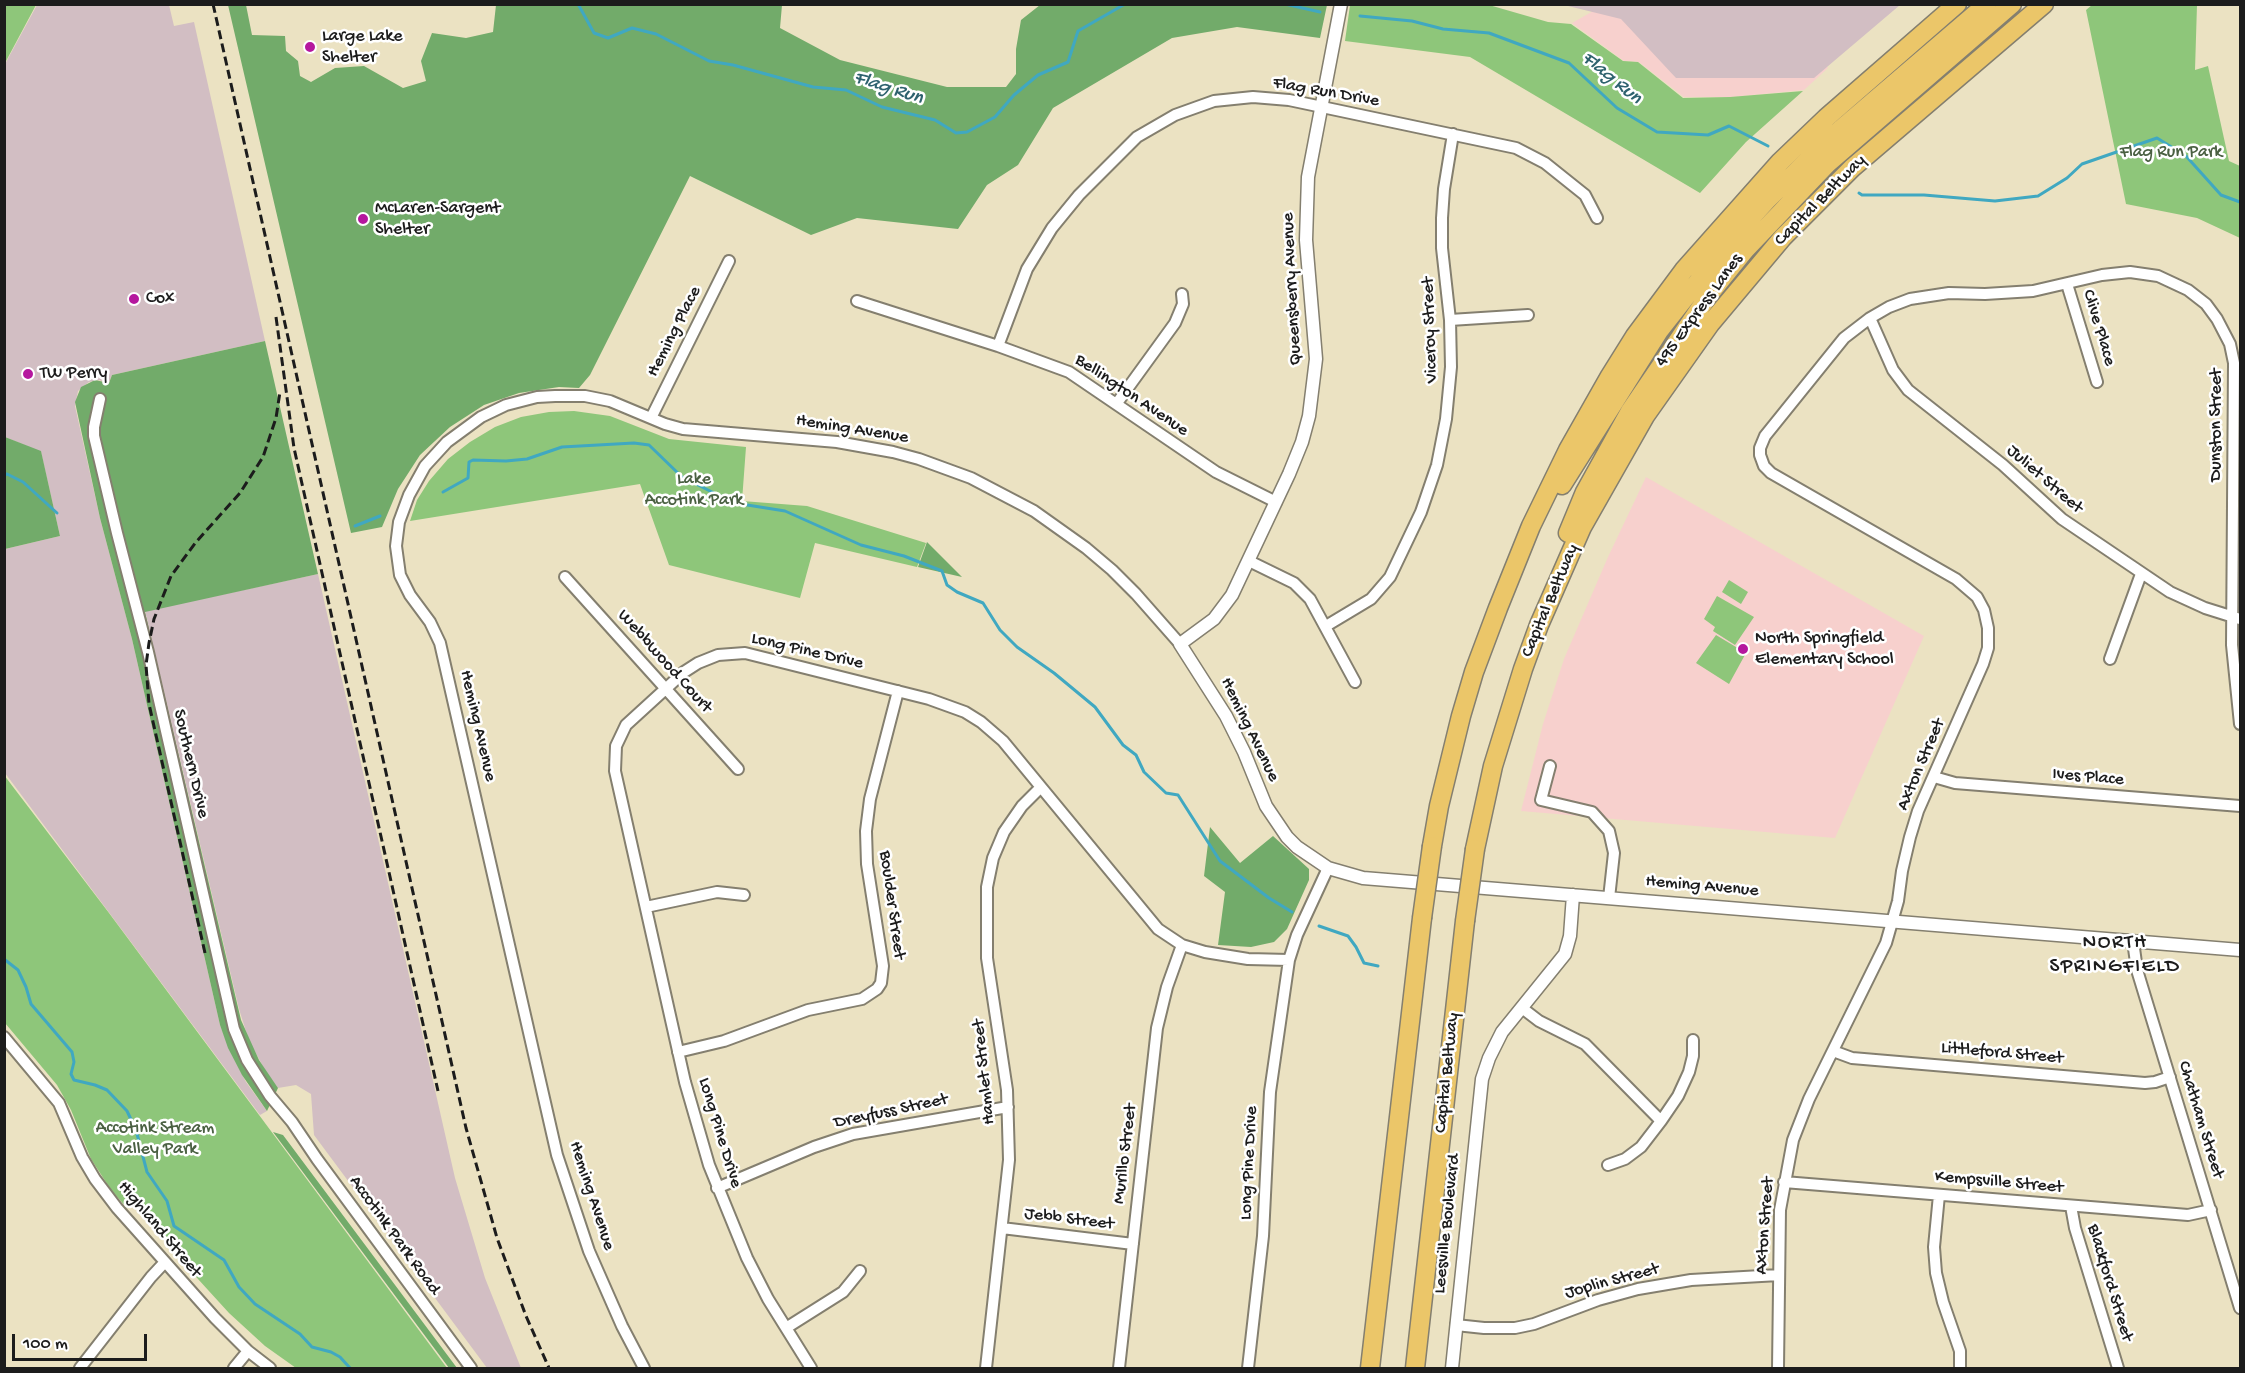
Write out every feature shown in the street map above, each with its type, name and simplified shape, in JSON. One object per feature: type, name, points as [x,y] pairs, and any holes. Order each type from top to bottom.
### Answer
[{"type":"highway","points":[[1370,1368],[1422,918],[1438,806],[1474,672],[1531,526],[1568,450],[1610,376],[1655,308],[1715,233],[1780,162],[1834,111],[1957,4]]},
{"type":"highway","name":"495 Express Lanes","points":[[1498,608],[1532,540],[1579,458],[1659,331],[1692,288],[1752,216],[1800,167],[1888,87],[1987,4]]},
{"type":"highway","name":"495 Express Lanes","points":[[1523,669],[1565,540],[1586,492],[1630,411],[1710,292],[1745,250],[1827,164],[2012,4]]},
{"type":"highway","name":"Capital Beltway","points":[[1415,1368],[1475,849],[1493,766],[1523,669],[1567,558],[1611,473],[1645,416],[1710,324],[1783,237],[1852,168],[2044,4]]},
{"type":"street","name":"Queensberry Avenue","points":[[1180,644],[1222,610],[1249,561],[1302,442],[1314,386],[1315,336],[1307,259],[1306,209],[1311,155],[1341,4]]},
{"type":"street","name":"Flag Run Drive","points":[[998,346],[1019,286],[1037,251],[1052,228],[1079,195],[1137,137],[1175,115],[1214,101],[1253,97],[1274,98],[1502,144],[1534,156],[1585,195],[1597,218]]},
{"type":"street","name":"Viceroy Street","points":[[1326,626],[1359,608],[1382,587],[1396,566],[1421,512],[1437,465],[1446,419],[1451,367],[1450,320],[1442,248],[1442,218],[1443,189],[1453,134]]},
{"type":"street","name":"Heming Place","points":[[651,417],[729,261]]},
{"type":"street","name":"Dunston Street","points":[[1870,318],[1889,307],[1927,296],[2011,293],[2067,284],[2118,272],[2139,272],[2178,284],[2197,297],[2213,314],[2230,344],[2236,378],[2236,617],[2233,662],[2241,724]]},
{"type":"street","name":"Clive Place","points":[[2067,284],[2097,382]]},
{"type":"street","points":[[1117,403],[1174,323],[1183,304],[1182,294]]},
{"type":"street","name":"Bellington Avenue","points":[[857,301],[998,346],[1069,372],[1117,403],[1180,449],[1216,471],[1276,502]]},
{"type":"street","points":[[1450,320],[1528,315]]},
{"type":"street","name":"Juliet Street","points":[[1870,318],[1897,376],[1908,390],[2003,465],[2062,519],[2141,574],[2189,602],[2236,617]]},
{"type":"street","name":"Axton Street","points":[[1778,1368],[1780,1210],[1789,1154],[1798,1125],[1882,951],[1898,901],[1910,837],[1986,655],[1988,628],[1984,610],[1972,591],[1956,579],[1771,473],[1764,466],[1760,455],[1760,447],[1765,436],[1825,360],[1844,338],[1870,318]]},
{"type":"street","name":"Heming Avenue","points":[[644,1368],[593,1261],[557,1155],[440,643],[430,622],[406,588],[400,575],[396,546],[404,506],[425,466],[451,438],[481,417],[520,401],[537,397],[569,395],[610,401],[683,429],[866,447],[919,459],[970,478],[1034,511],[1086,548],[1136,594],[1180,644],[1226,716],[1244,752],[1266,806],[1277,824],[1297,847],[1328,868],[1363,878],[2241,950]]},
{"type":"street","name":"Southern Drive","points":[[100,399],[94,436],[148,652],[226,1002],[246,1060],[270,1096],[292,1122]]},
{"type":"street","points":[[1249,561],[1288,579],[1310,599],[1355,682]]},
{"type":"street","points":[[2110,659],[2141,574]]},
{"type":"street","name":"Webbwood Court","points":[[564,577],[738,769]]},
{"type":"street","name":"Long Pine Drive","points":[[811,1368],[747,1258],[717,1188],[696,1124],[678,1052],[615,771],[614,754],[618,739],[626,725],[665,688],[698,663],[718,655],[736,652],[946,704],[981,722],[1003,741],[1158,929],[1182,945],[1205,952],[1231,957],[1289,960]]},
{"type":"street","name":"Boulder Street","points":[[678,1052],[724,1041],[808,1010],[862,999],[877,989],[881,983],[884,966],[867,864],[866,831],[870,799],[898,691]]},
{"type":"street","points":[[1550,766],[1541,800],[1592,812],[1609,831],[1614,854],[1610,898]]},
{"type":"street","name":"Ives Place","points":[[1934,777],[1955,783],[2241,806]]},
{"type":"street","name":"Hamlet Street","points":[[986,1368],[1009,1160],[1008,1107],[987,958],[987,887],[993,858],[1004,832],[1022,806],[1041,787]]},
{"type":"street","name":"Long Pine Drive","points":[[1248,1368],[1263,1236],[1270,1092],[1289,960],[1297,935],[1328,868]]},
{"type":"street","points":[[646,907],[717,892],[744,895]]},
{"type":"street","name":"Leesville Boulevard","points":[[1452,1368],[1482,1079],[1493,1048],[1502,1032],[1565,954],[1570,936],[1573,895]]},
{"type":"street","name":"Chatham Street","points":[[2133,941],[2137,970],[2241,1308]]},
{"type":"street","name":"Murillo Street","points":[[1119,1368],[1158,1028],[1167,987],[1182,945]]},
{"type":"street","points":[[1522,1008],[1539,1021],[1585,1044],[1662,1121]]},
{"type":"street","name":"Highland Street","points":[[4,1037],[59,1103],[82,1157],[117,1208],[248,1351],[270,1368]]},
{"type":"street","points":[[1608,1165],[1625,1159],[1636,1151],[1662,1121],[1678,1096],[1689,1072],[1693,1040]]},
{"type":"street","name":"Littleford Street","points":[[1833,1051],[1852,1058],[2145,1083],[2170,1077]]},
{"type":"street","name":"Dreyfuss Street","points":[[717,1188],[814,1147],[853,1134],[1008,1107]]},
{"type":"street","name":"Accotink Park Road","points":[[292,1122],[471,1368]]},
{"type":"street","name":"Kempsville Street","points":[[1784,1182],[2188,1215],[2211,1210]]},
{"type":"street","points":[[1939,1195],[1934,1247],[1935,1267],[1942,1302],[1960,1351],[1960,1368]]},
{"type":"street","name":"Blackford Street","points":[[2071,1206],[2075,1228],[2118,1368]]},
{"type":"street","name":"Jebb Street","points":[[1002,1228],[1133,1244]]},
{"type":"street","points":[[80,1368],[165,1263]]},
{"type":"street","points":[[786,1328],[843,1292],[860,1271]]},
{"type":"street","name":"Joplin Street","points":[[1456,1325],[1515,1328],[1534,1324],[1598,1300],[1647,1287],[1702,1279],[1779,1275]]},
{"type":"street","points":[[234,1368],[248,1351]]},
{"type":"shaded area","points":[[37,5],[169,5],[174,26],[194,22],[265,341],[112,375],[109,383],[99,380],[89,382],[78,391],[75,406],[100,518],[132,639],[220,1025],[246,1082],[267,1111],[260,1115],[5,773],[5,549],[60,536],[41,452],[5,437],[5,64]]},
{"type":"shaded area","points":[[1564,5],[1900,5],[1814,78],[1676,78],[1621,19]]},
{"type":"shaded area","points":[[1604,5],[1774,5],[1828,68],[1804,90],[1731,97],[1684,97],[1639,62],[1624,61],[1572,23]]},
{"type":"shaded area","name":"North Springfield Elementary School","points":[[1646,477],[1924,636],[1835,838],[1521,811],[1543,724],[1564,659]]},
{"type":"shaded area","points":[[318,574],[455,1178],[485,1278],[521,1368],[487,1368],[314,1135],[311,1094],[296,1085],[278,1088],[265,1070],[249,1041],[239,1009],[145,611]]},
{"type":"green space","points":[[4,5],[36,5],[5,63]]},
{"type":"green space","points":[[228,5],[246,5],[252,35],[285,36],[286,51],[298,61],[300,76],[311,82],[335,68],[364,66],[403,88],[426,81],[421,61],[432,33],[466,38],[493,32],[496,5],[782,5],[780,28],[840,60],[947,87],[1006,87],[1016,74],[1016,49],[1021,20],[1040,5],[1327,5],[1320,38],[1237,27],[1172,38],[1053,108],[1018,165],[987,185],[958,229],[857,218],[811,235],[690,176],[590,375],[579,388],[559,387],[519,393],[484,405],[450,427],[420,455],[398,489],[382,527],[351,533]]},
{"type":"green space","points":[[1350,5],[1489,5],[1548,22],[1571,24],[1623,61],[1638,62],[1683,98],[1803,91],[1746,142],[1700,193],[1470,57],[1345,41]]},
{"type":"green space","name":"Flag Run Park","points":[[2092,5],[2197,5],[2195,70],[2208,66],[2229,161],[2240,166],[2240,238],[2197,218],[2126,204],[2086,10]]},
{"type":"green space","points":[[265,341],[318,574],[145,612],[241,1020],[259,1060],[278,1088],[267,1111],[242,1075],[228,1048],[220,1025],[132,639],[100,518],[75,402],[81,387],[95,380],[109,383],[112,375]]},
{"type":"green space","name":"Lake Accotink Park","points":[[574,411],[610,416],[669,439],[746,447],[742,501],[807,506],[926,543],[917,567],[815,543],[800,598],[669,565],[640,484],[410,521],[417,500],[429,481],[448,459],[470,442],[495,427],[521,417],[549,412]]},
{"type":"green space","points":[[5,437],[41,451],[60,536],[5,549]]},
{"type":"green space","points":[[927,542],[962,577],[918,567]]},
{"type":"green space","points":[[1729,580],[1748,592],[1741,604],[1722,592]]},
{"type":"green space","points":[[1717,596],[1754,617],[1735,645],[1713,631],[1715,627],[1704,619]]},
{"type":"green space","points":[[1716,635],[1746,653],[1729,684],[1696,663]]},
{"type":"green space","name":"Accotink Stream Valley Park","points":[[4,775],[447,1368],[296,1368],[265,1346],[229,1313],[177,1256],[134,1203],[127,1208],[111,1190],[91,1159],[71,1110],[57,1085],[5,1023]]},
{"type":"green space","points":[[1210,827],[1240,863],[1273,836],[1309,869],[1309,880],[1287,929],[1274,942],[1251,947],[1218,945],[1225,892],[1204,876]]},
{"type":"green space","points":[[273,1132],[283,1135],[457,1368],[449,1368]]},
{"type":"waterway","name":"Flag Run","points":[[578,4],[594,33],[608,38],[632,28],[656,34],[709,61],[733,65],[813,87],[846,90],[882,107],[935,120],[956,133],[967,132],[995,117],[1014,95],[1038,75],[1068,62],[1078,31],[1125,4]]},
{"type":"waterway","name":"Flag Run","points":[[1285,4],[1320,12]]},
{"type":"waterway","name":"Flag Run","points":[[1360,16],[1412,21],[1443,29],[1489,33],[1569,63],[1617,108],[1657,132],[1708,135],[1729,126],[1768,146]]},
{"type":"waterway","name":"Flag Run","points":[[1859,193],[1862,195],[1924,195],[1995,201],[2038,196],[2067,178],[2082,164],[2157,138],[2186,156],[2221,195],[2240,202]]},
{"type":"waterway","points":[[443,492],[468,478],[469,462],[473,460],[527,459],[562,447],[634,443],[649,445],[682,477],[720,496],[741,504],[785,511],[861,545],[904,556],[942,571],[947,585],[983,603],[1000,630],[1017,647],[1054,673],[1095,707],[1123,745],[1136,755],[1144,772],[1166,793],[1178,795],[1220,861],[1269,898],[1292,912]]},
{"type":"waterway","points":[[4,475],[7,474],[23,482],[57,513]]},
{"type":"waterway","points":[[355,526],[380,516]]},
{"type":"waterway","points":[[1319,926],[1348,936],[1364,963],[1378,966]]},
{"type":"waterway","points":[[4,959],[18,970],[31,1004],[72,1052],[74,1062],[71,1074],[74,1080],[107,1090],[127,1111],[136,1130],[147,1172],[167,1201],[174,1226],[224,1260],[239,1287],[255,1304],[300,1334],[312,1347],[331,1352],[340,1357],[350,1368]]},
{"type":"railway","points":[[213,4],[466,1128],[497,1238],[526,1316],[549,1368]]},
{"type":"railway","points":[[276,317],[294,448],[438,1091]]},
{"type":"railway","points":[[205,953],[149,704],[146,665],[154,619],[171,576],[196,542],[240,493],[263,457],[276,418],[280,392]]},
{"type":"place","name":"Large Lake Shelter","points":[[310,47]]},
{"type":"place","name":"McLaren-Sargent Shelter","points":[[363,219]]},
{"type":"place","name":"Cox","points":[[134,299]]},
{"type":"place","name":"TW Perry","points":[[28,374]]},
{"type":"place","name":"North Springfield Elementary School","points":[[1743,649]]},
{"type":"district","name":"NORTH SPRINGFIELD","points":[[2115,956]]}]
